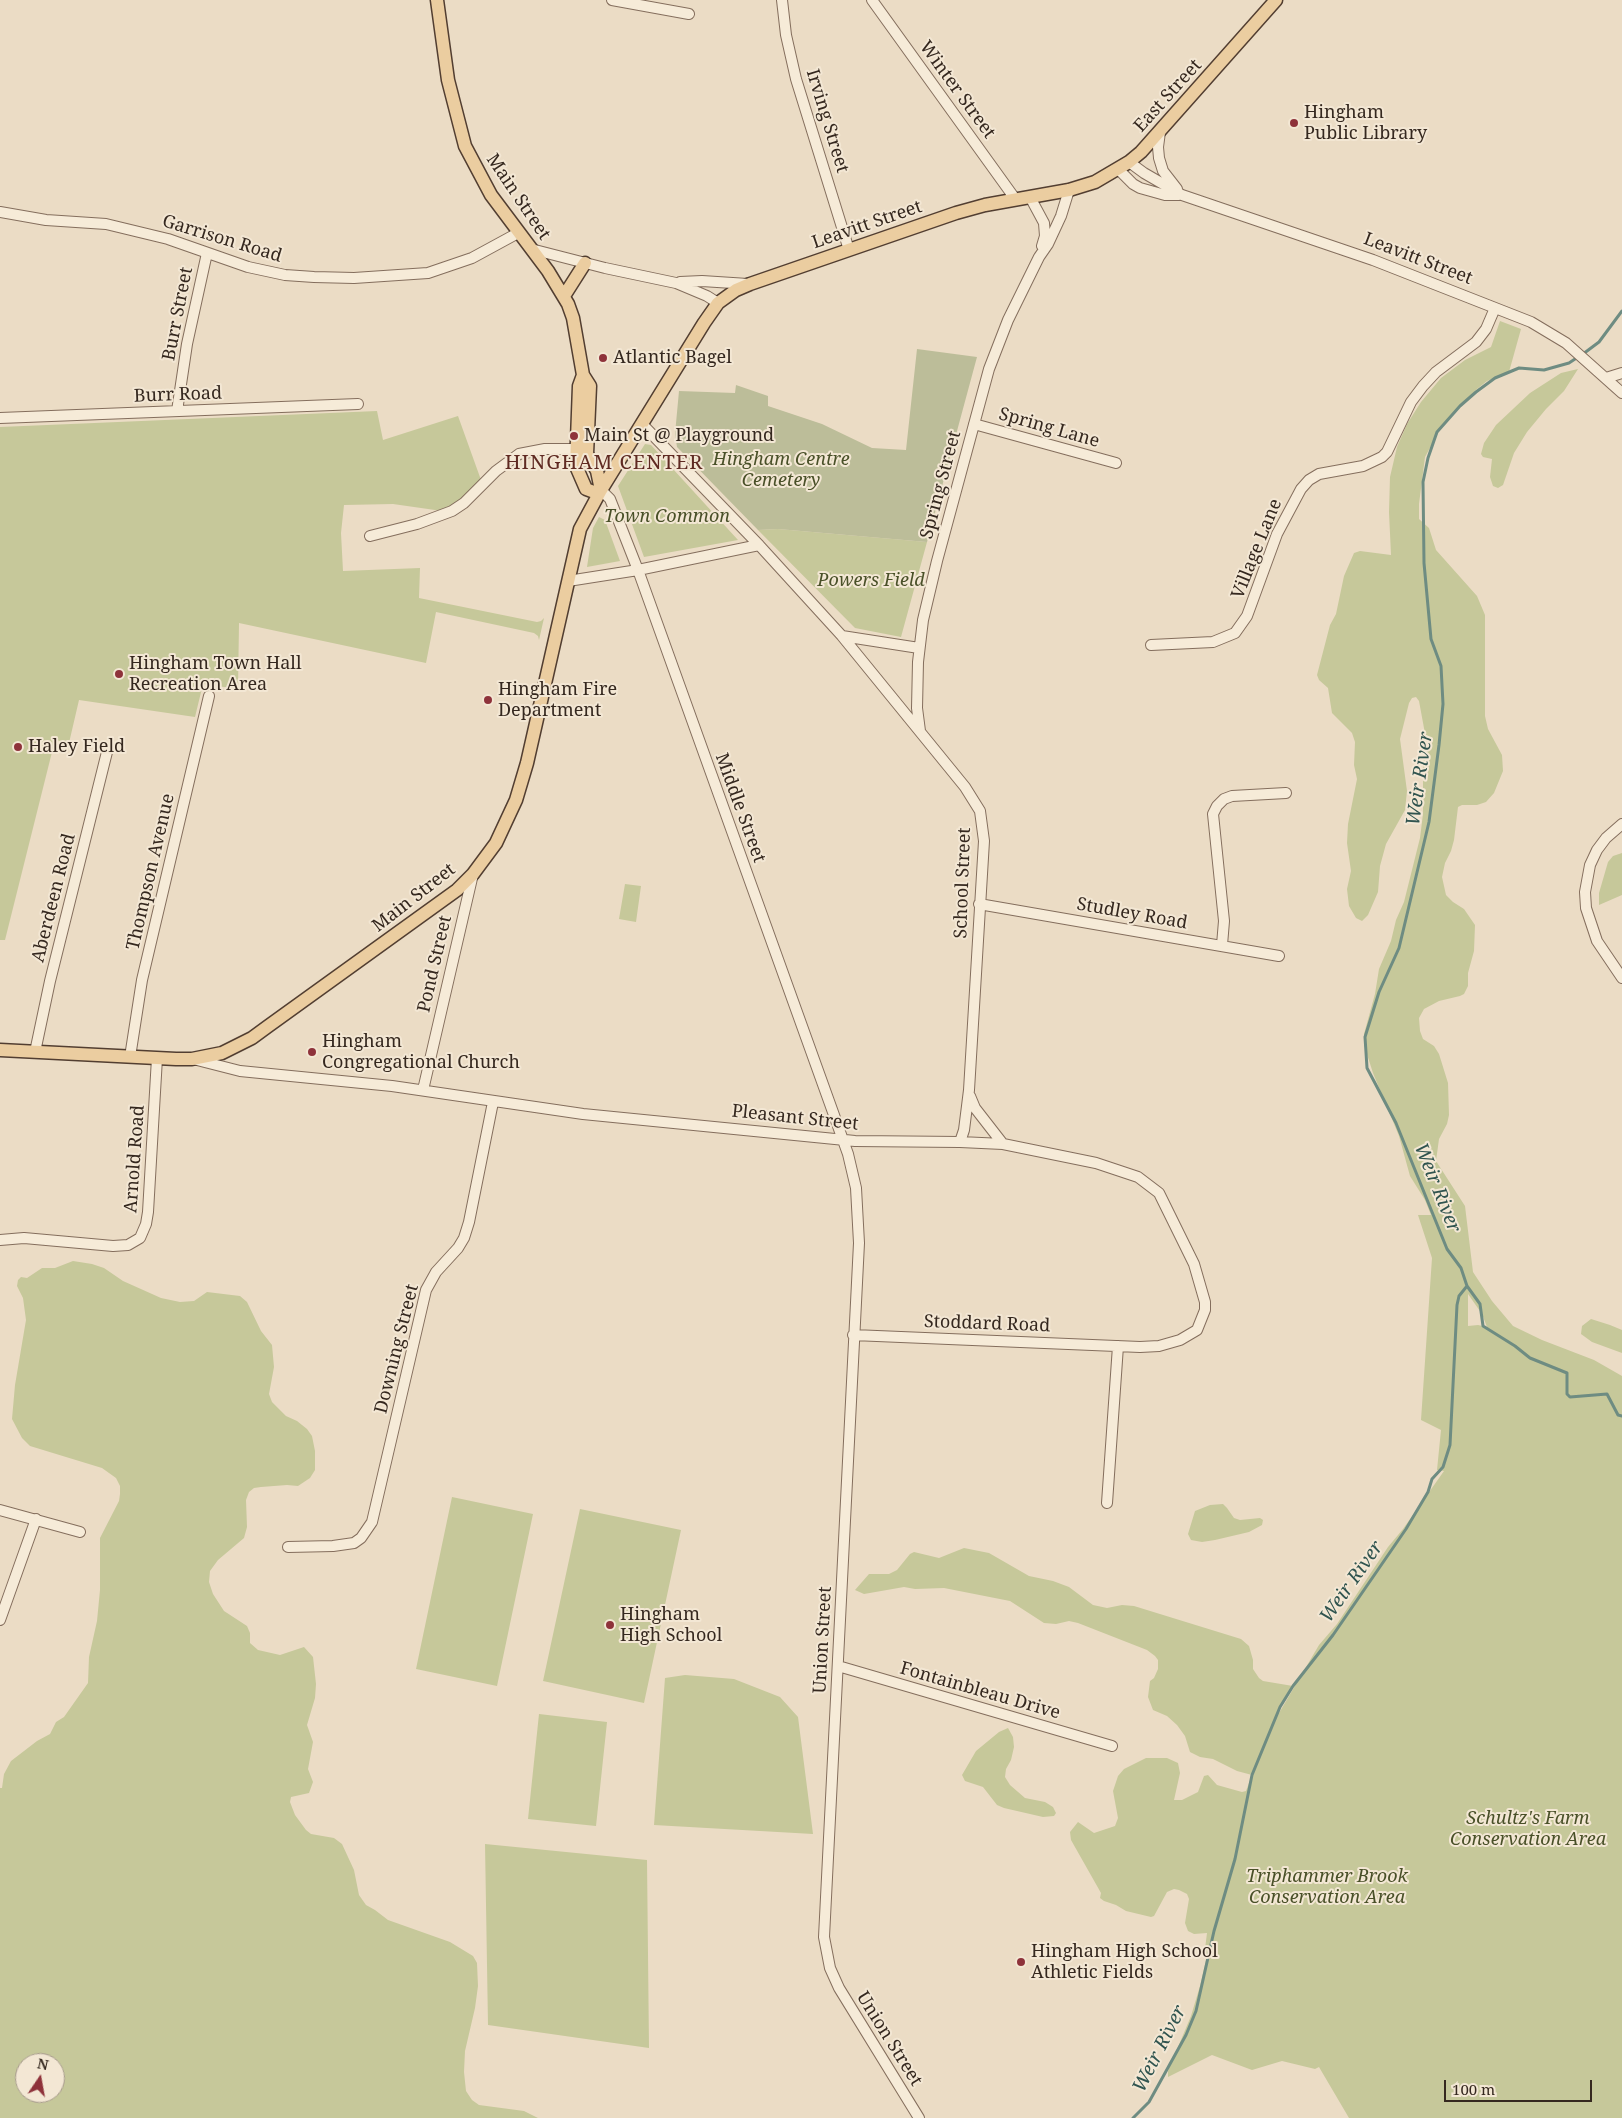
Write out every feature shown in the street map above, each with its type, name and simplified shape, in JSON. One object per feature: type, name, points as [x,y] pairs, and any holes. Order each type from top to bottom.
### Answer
[{"type":"main road","name":"Main Street","points":[[437,0],[448,80],[465,146],[484,183],[564,296],[573,318],[583,375],[590,386],[583,405],[581,449],[576,466],[586,490],[594,492],[601,490]]},
{"type":"main road","name":"East Street","points":[[1069,190],[1095,182],[1129,162],[1160,132],[1276,0]]},
{"type":"main road","name":"Leavitt Street","points":[[750,284],[956,213],[1069,190]]},
{"type":"main road","points":[[564,296],[585,263]]},
{"type":"main road","points":[[601,490],[718,303],[736,290],[750,284]]},
{"type":"main road","name":"Main Street","points":[[0,1050],[192,1059],[222,1053],[252,1038],[447,898],[473,874],[496,843],[517,795],[527,763],[580,529],[601,490],[597,472],[581,449]]},
{"type":"street","points":[[612,0],[688,14]]},
{"type":"street","name":"Irving Street","points":[[782,0],[786,35],[796,79],[849,250]]},
{"type":"street","name":"Winter Street","points":[[872,0],[1016,200]]},
{"type":"street","points":[[1160,132],[1158,153],[1164,171],[1169,181],[1182,195]]},
{"type":"street","name":"Leavitt Street","points":[[1129,162],[1182,195],[1372,260],[1531,322],[1566,343],[1622,393]]},
{"type":"street","name":"Leavitt Street","points":[[1118,169],[1133,184],[1140,188],[1165,195],[1182,195]]},
{"type":"street","name":"Spring Street","points":[[1039,256],[1048,244],[1061,216],[1069,190]]},
{"type":"street","name":"Spring Street","points":[[920,732],[917,708],[919,648],[931,587],[989,369],[1000,337],[1039,256],[1045,236],[1044,223],[1030,197]]},
{"type":"street","name":"Garrison Road","points":[[0,212],[46,220],[106,224],[168,238],[237,264],[285,275],[354,278],[400,276],[440,270],[472,258],[518,233]]},
{"type":"street","name":"Leavitt Street","points":[[531,249],[676,283],[707,296],[718,303]]},
{"type":"street","name":"Burr Street","points":[[177,411],[187,344],[207,252]]},
{"type":"street","name":"Leavitt Street","points":[[676,283],[718,282],[750,284]]},
{"type":"street","name":"Village Lane","points":[[1151,645],[1213,642],[1235,633],[1247,616],[1277,534],[1301,489],[1309,480],[1319,474],[1364,466],[1382,458],[1387,452],[1402,417],[1423,386],[1436,372],[1476,342],[1486,329],[1495,308]]},
{"type":"street","points":[[1606,378],[1622,373]]},
{"type":"street","name":"Burr Road","points":[[0,418],[358,404]]},
{"type":"street","name":"School Street","points":[[642,424],[759,545],[842,636],[965,788],[980,811],[984,841],[969,1090],[964,1130],[960,1142]]},
{"type":"street","name":"Spring Lane","points":[[974,424],[1116,463]]},
{"type":"street","points":[[370,536],[417,524],[452,511],[464,503],[496,471],[519,454],[545,449],[581,449]]},
{"type":"street","name":"Middle Street","points":[[601,490],[610,498],[638,570],[842,1140]]},
{"type":"street","points":[[568,581],[638,570],[759,545]]},
{"type":"street","points":[[842,636],[919,648]]},
{"type":"street","name":"Thompson Avenue","points":[[130,1057],[142,980],[209,696]]},
{"type":"street","name":"Aberdeen Road","points":[[35,1052],[50,981],[106,752]]},
{"type":"street","points":[[1222,945],[1224,921],[1213,814],[1217,806],[1224,799],[1232,796],[1286,794]]},
{"type":"street","points":[[1622,824],[1606,838],[1597,850],[1590,865],[1585,892],[1586,908],[1596,941],[1622,978]]},
{"type":"street","name":"Pond Street","points":[[423,1090],[473,874]]},
{"type":"street","name":"Studley Road","points":[[979,904],[1280,956]]},
{"type":"street","name":"Arnold Road","points":[[0,1240],[24,1238],[113,1246],[128,1245],[140,1238],[146,1224],[148,1212],[157,1058]]},
{"type":"street","name":"Pleasant Street","points":[[192,1059],[240,1071],[423,1090],[583,1114],[842,1140],[895,1143],[960,1142],[1003,1144],[1060,1154],[1120,1170],[1147,1182],[1164,1202],[1199,1278],[1204,1302],[1202,1319],[1197,1330],[1180,1340],[1158,1346],[1118,1346]]},
{"type":"street","name":"School Street","points":[[969,1090],[975,1108],[1003,1144]]},
{"type":"street","name":"Downing Street","points":[[288,1547],[332,1546],[354,1543],[361,1538],[372,1522],[426,1290],[436,1272],[458,1248],[464,1238],[469,1222],[493,1102]]},
{"type":"street","name":"Union Street","points":[[842,1140],[853,1172],[858,1209],[859,1243],[825,1896],[825,1948],[830,1968],[841,1993],[919,2118]]},
{"type":"street","name":"Stoddard Road","points":[[853,1334],[1118,1346]]},
{"type":"street","points":[[1107,1504],[1118,1346]]},
{"type":"street","points":[[0,1510],[80,1532]]},
{"type":"street","points":[[1,1616],[36,1519]]},
{"type":"street","name":"Fontainbleau Drive","points":[[838,1666],[1112,1746]]},
{"type":"green space","points":[[1500,321],[1521,329],[1509,372],[1487,381],[1477,389],[1443,424],[1425,457],[1419,519],[1429,528],[1436,550],[1477,596],[1485,615],[1485,716],[1488,729],[1502,755],[1503,771],[1494,793],[1486,802],[1458,807],[1454,840],[1442,877],[1446,895],[1464,909],[1475,925],[1474,951],[1468,973],[1468,986],[1464,994],[1439,1001],[1424,1009],[1419,1018],[1423,1039],[1434,1046],[1439,1054],[1448,1083],[1449,1115],[1447,1124],[1439,1139],[1436,1161],[1465,1206],[1473,1272],[1492,1301],[1513,1326],[1542,1340],[1594,1360],[1622,1376],[1622,2118],[1349,2118],[1319,2067],[1315,2069],[1282,2061],[1252,2070],[1212,2055],[1168,2077],[1168,2071],[1191,2016],[1200,1986],[1206,1960],[1207,1933],[1194,1934],[1188,1931],[1185,1923],[1189,1899],[1187,1894],[1179,1890],[1174,1889],[1167,1892],[1154,1916],[1151,1917],[1126,1911],[1104,1901],[1100,1898],[1101,1893],[1071,1840],[1070,1832],[1078,1822],[1094,1833],[1115,1826],[1118,1818],[1113,1791],[1118,1776],[1124,1769],[1146,1758],[1167,1758],[1178,1763],[1180,1773],[1174,1800],[1182,1800],[1198,1792],[1204,1776],[1208,1775],[1217,1785],[1242,1792],[1246,1791],[1252,1775],[1190,1752],[1185,1736],[1177,1725],[1167,1716],[1153,1710],[1148,1697],[1150,1681],[1154,1678],[1158,1669],[1158,1660],[1155,1656],[1147,1650],[1078,1623],[1069,1621],[1056,1624],[1044,1623],[1010,1601],[944,1588],[915,1589],[904,1587],[864,1594],[855,1590],[869,1574],[889,1574],[897,1570],[910,1554],[914,1552],[939,1558],[964,1548],[989,1553],[1029,1576],[1053,1581],[1069,1587],[1093,1605],[1107,1608],[1122,1605],[1134,1606],[1241,1639],[1249,1646],[1253,1660],[1253,1669],[1259,1678],[1263,1681],[1293,1686],[1280,1707],[1279,1713],[1319,1645],[1337,1624],[1388,1547],[1444,1471],[1437,1470],[1441,1430],[1421,1420],[1432,1258],[1418,1215],[1431,1215],[1425,1200],[1410,1176],[1399,1136],[1373,1073],[1364,1045],[1364,1034],[1375,994],[1379,969],[1404,902],[1420,838],[1423,814],[1423,767],[1426,739],[1419,701],[1416,697],[1412,698],[1400,739],[1407,791],[1405,810],[1386,844],[1380,866],[1378,892],[1368,915],[1362,921],[1356,918],[1349,906],[1347,889],[1351,871],[1347,843],[1348,824],[1357,779],[1354,765],[1355,742],[1352,733],[1332,713],[1328,688],[1319,680],[1317,675],[1330,625],[1336,614],[1344,576],[1354,553],[1360,551],[1391,555],[1390,477],[1397,447],[1407,424],[1421,402],[1441,378],[1465,360],[1491,347]],"holes":[[[1468,1294],[1482,1314],[1487,1327],[1478,1325],[1468,1326]]]},
{"type":"green space","name":"Hingham Centre Cemetery","points":[[917,349],[977,357],[927,542],[778,529],[758,530],[677,447],[675,434],[679,391],[735,393],[736,385],[768,396],[768,406],[822,424],[872,448],[906,450]]},
{"type":"green space","points":[[1578,369],[1564,391],[1527,432],[1514,453],[1503,485],[1498,488],[1493,486],[1490,477],[1492,459],[1483,457],[1481,454],[1484,443],[1496,425],[1530,393],[1561,373]]},
{"type":"green space","name":"Hingham Town Hall Recreation Area","points":[[377,411],[383,440],[458,416],[481,480],[461,499],[442,511],[393,504],[344,505],[341,533],[343,571],[420,568],[419,598],[537,622],[544,618],[539,640],[538,636],[534,633],[436,612],[426,663],[239,623],[238,689],[203,684],[195,717],[79,700],[69,743],[55,740],[5,940],[0,940],[0,427]]},
{"type":"green space","name":"Town Common","points":[[645,444],[651,445],[738,540],[644,557],[618,486]]},
{"type":"green space","points":[[599,517],[605,520],[620,561],[587,567],[593,528]]},
{"type":"green space","name":"Powers Field","points":[[778,529],[927,542],[901,637],[855,628],[758,530]]},
{"type":"green space","points":[[1622,853],[1622,895],[1599,905],[1599,893],[1608,862],[1613,856]]},
{"type":"green space","points":[[625,884],[641,886],[636,922],[619,919]]},
{"type":"green space","points":[[73,1261],[92,1264],[104,1268],[123,1281],[161,1298],[180,1302],[194,1301],[207,1292],[240,1296],[247,1302],[261,1331],[272,1345],[274,1367],[269,1394],[272,1402],[286,1416],[297,1421],[307,1429],[312,1436],[315,1451],[315,1470],[310,1478],[298,1486],[261,1487],[254,1488],[249,1492],[246,1500],[247,1527],[244,1538],[218,1560],[210,1571],[209,1582],[213,1594],[224,1611],[247,1626],[250,1633],[250,1643],[258,1650],[280,1655],[304,1647],[313,1657],[316,1684],[315,1698],[307,1725],[313,1742],[308,1769],[313,1782],[309,1793],[291,1797],[290,1802],[295,1815],[311,1834],[334,1838],[342,1844],[354,1870],[359,1895],[366,1905],[388,1920],[450,1942],[473,1956],[477,1963],[478,1986],[465,2051],[464,2072],[466,2091],[472,2100],[479,2105],[524,2111],[538,2118],[0,2118],[0,1788],[2,1788],[4,1774],[11,1761],[37,1741],[50,1734],[56,1722],[64,1717],[88,1683],[89,1657],[97,1621],[100,1590],[100,1538],[119,1501],[120,1494],[120,1486],[116,1478],[102,1468],[30,1446],[22,1438],[12,1419],[15,1385],[26,1320],[23,1298],[17,1286],[18,1280],[21,1277],[27,1278],[42,1268],[55,1268]]},
{"type":"green space","points":[[1591,1319],[1622,1330],[1622,1353],[1592,1342],[1581,1334],[1582,1326]]},
{"type":"green space","points":[[452,1497],[533,1514],[497,1686],[416,1669]]},
{"type":"green space","points":[[1223,1504],[1234,1518],[1240,1520],[1260,1518],[1263,1520],[1262,1525],[1249,1532],[1215,1540],[1202,1542],[1191,1540],[1188,1534],[1195,1511],[1210,1505]]},
{"type":"green space","points":[[580,1509],[681,1530],[644,1703],[543,1681]]},
{"type":"green space","points":[[685,1675],[734,1679],[780,1697],[798,1717],[813,1834],[654,1825],[665,1678]]},
{"type":"green space","points":[[539,1714],[607,1722],[596,1826],[528,1819]]},
{"type":"green space","points":[[1008,1728],[1013,1737],[1014,1747],[1005,1777],[1010,1785],[1025,1798],[1045,1802],[1053,1807],[1056,1813],[1054,1816],[1043,1817],[1004,1808],[997,1805],[983,1787],[965,1781],[962,1775],[976,1751],[999,1732]]},
{"type":"green space","points":[[485,1844],[647,1860],[649,2048],[488,2025]]},
{"type":"waterway","name":"Weir River","points":[[1583,354],[1599,342],[1622,311]]},
{"type":"waterway","name":"Weir River","points":[[1133,2118],[1149,2102],[1186,2035],[1196,2011],[1214,1931],[1235,1859],[1252,1775],[1280,1707],[1293,1686],[1333,1635],[1406,1529],[1428,1492],[1432,1479],[1443,1467],[1450,1445],[1457,1305],[1459,1296],[1467,1286],[1461,1268],[1447,1249],[1396,1123],[1367,1068],[1365,1037],[1379,992],[1399,948],[1429,822],[1439,745],[1443,704],[1441,666],[1431,639],[1424,563],[1423,482],[1428,458],[1437,432],[1460,406],[1476,392],[1495,378],[1519,368],[1544,370],[1569,363],[1578,357]]},
{"type":"waterway","points":[[1467,1286],[1480,1304],[1483,1326],[1530,1358],[1567,1373],[1567,1394],[1570,1397],[1607,1394],[1618,1415],[1622,1416]]},
{"type":"place","name":"Hingham Public Library","points":[[1294,123]]},
{"type":"place","name":"Atlantic Bagel","points":[[603,358]]},
{"type":"place","name":"Main St @ Playground","points":[[574,436]]},
{"type":"place","name":"Hingham Town Hall Recreation Area","points":[[119,674]]},
{"type":"place","name":"Hingham Fire Department","points":[[488,700]]},
{"type":"place","name":"Haley Field","points":[[18,747]]},
{"type":"place","name":"Hingham Congregational Church","points":[[312,1052]]},
{"type":"place","name":"Hingham High School","points":[[610,1625]]},
{"type":"place","name":"Hingham High School Athletic Fields","points":[[1021,1962]]},
{"type":"district","name":"HINGHAM CENTER","points":[[604,463]]},
{"type":"park label","name":"Schultz's Farm Conservation Area","points":[[1528,1829]]},
{"type":"park label","name":"Triphammer Brook Conservation Area","points":[[1327,1887]]}]
